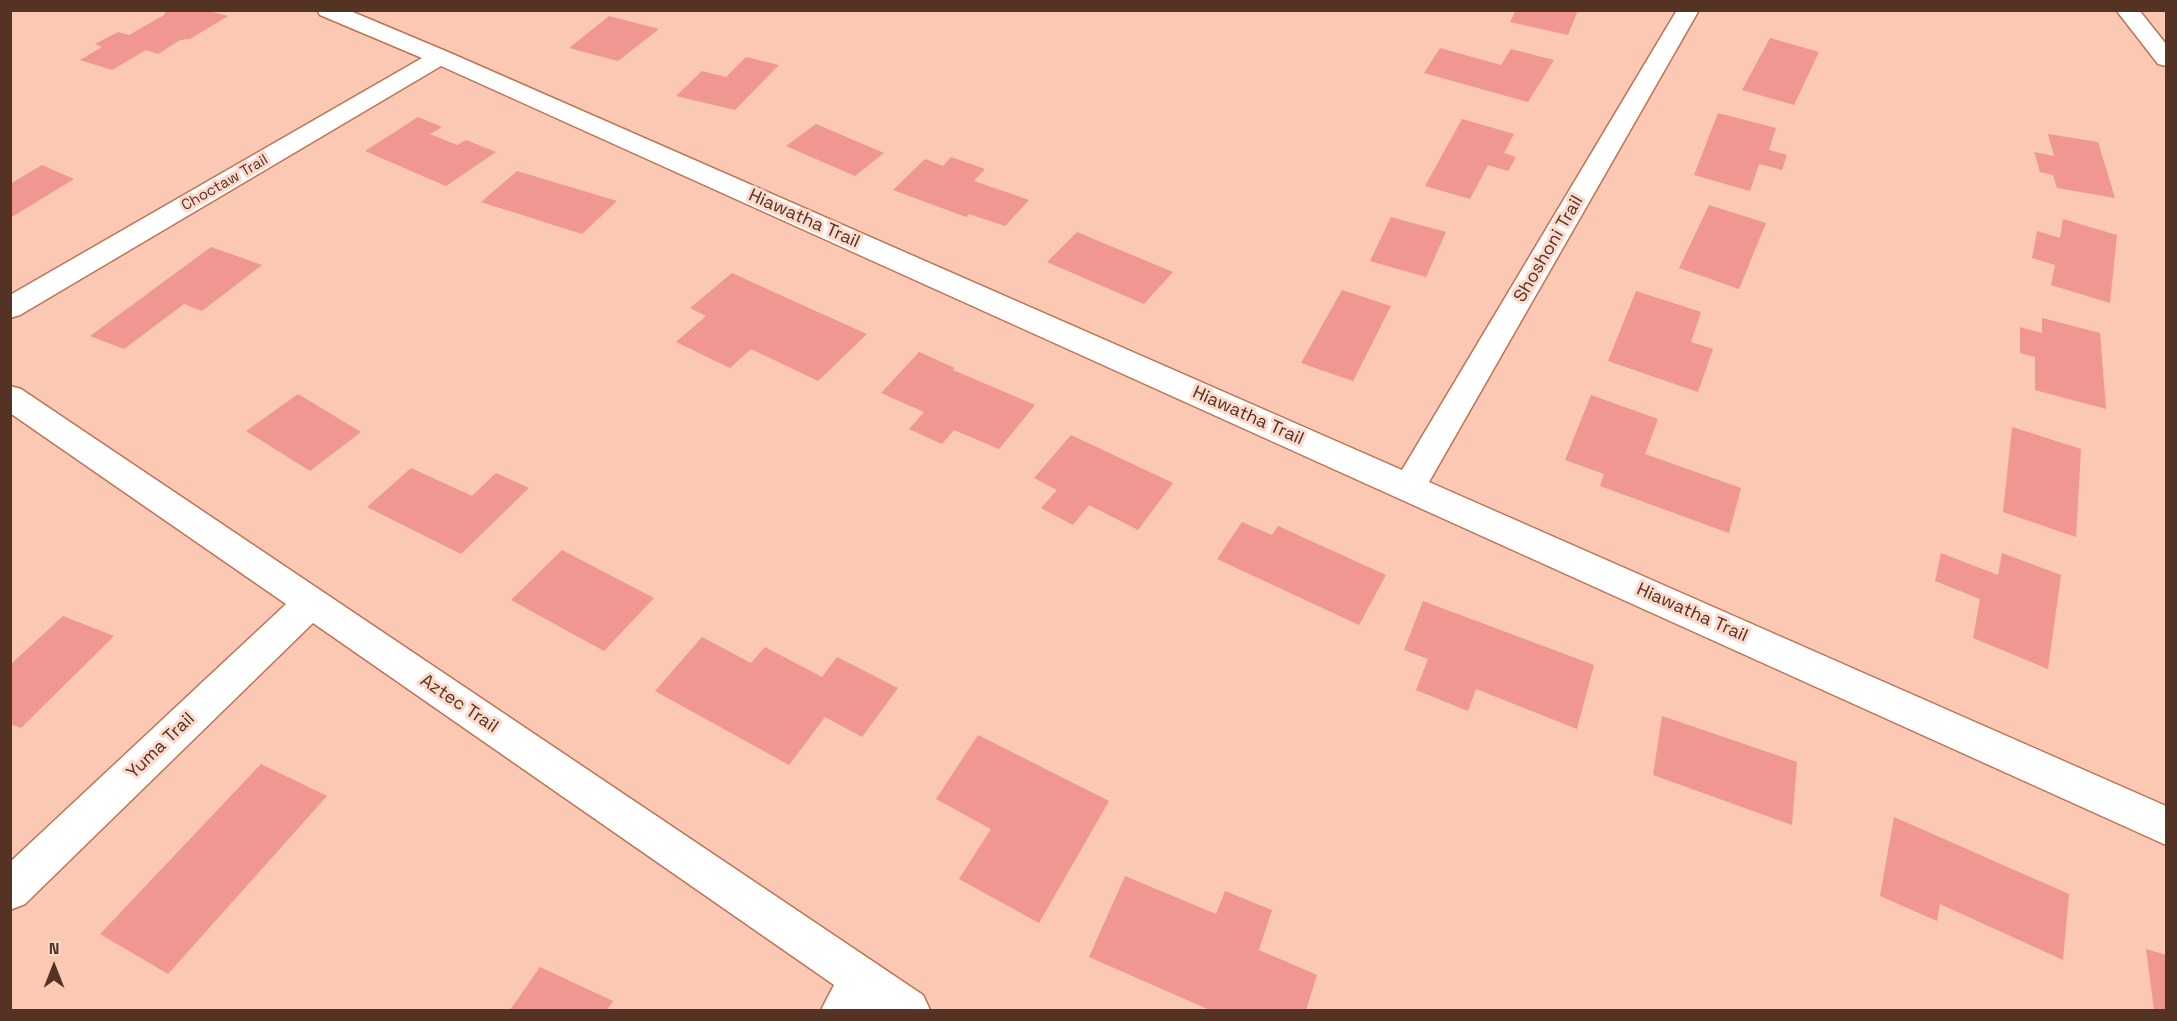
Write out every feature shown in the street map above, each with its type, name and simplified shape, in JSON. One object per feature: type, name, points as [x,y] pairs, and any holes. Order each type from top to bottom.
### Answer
[{"type":"street","name":"Hiawatha Trail","points":[[328,10],[440,57],[1409,487],[2099,794],[2166,826]]},
{"type":"street","name":"Shoshoni Trail","points":[[1409,487],[1688,10]]},
{"type":"street","points":[[2127,10],[2166,59]]},
{"type":"street","name":"Choctaw Trail","points":[[10,308],[440,57]]},
{"type":"street","name":"Aztec Trail","points":[[10,397],[311,602],[853,995],[908,1011]]},
{"type":"street","name":"Yuma Trail","points":[[10,890],[311,602]]},
{"type":"building","points":[[166,10],[209,11],[228,16],[190,39],[180,40],[158,54],[146,50],[112,70],[80,60],[102,47],[95,44],[118,32],[129,35],[164,15]]},
{"type":"building","points":[[1516,10],[1578,10],[1568,35],[1510,22]]},
{"type":"building","points":[[609,16],[659,29],[618,61],[569,48]]},
{"type":"building","points":[[1770,38],[1819,52],[1794,105],[1742,90]]},
{"type":"building","points":[[1440,48],[1501,65],[1511,49],[1554,60],[1528,102],[1424,73]]},
{"type":"building","points":[[746,57],[779,65],[735,110],[676,96],[702,71],[726,77]]},
{"type":"building","points":[[1718,113],[1776,128],[1769,150],[1787,155],[1782,170],[1759,164],[1750,191],[1694,175]]},
{"type":"building","points":[[418,117],[442,127],[430,134],[457,145],[466,140],[496,152],[446,186],[365,151]]},
{"type":"building","points":[[1462,119],[1514,134],[1504,153],[1516,157],[1508,171],[1488,165],[1470,199],[1425,186]]},
{"type":"building","points":[[816,124],[884,153],[855,176],[786,146]]},
{"type":"building","points":[[2048,134],[2098,142],[2115,198],[2057,188],[2053,175],[2040,172],[2034,152],[2054,156]]},
{"type":"building","points":[[951,157],[985,169],[974,181],[1029,200],[1005,226],[969,214],[966,217],[893,190],[925,159],[943,166]]},
{"type":"building","points":[[42,165],[74,179],[10,218],[10,184]]},
{"type":"building","points":[[517,171],[617,201],[582,234],[481,202]]},
{"type":"building","points":[[1709,205],[1766,223],[1739,289],[1679,268]]},
{"type":"building","points":[[1391,217],[1446,232],[1426,277],[1370,261]]},
{"type":"building","points":[[2063,219],[2117,235],[2110,303],[2051,285],[2055,265],[2032,258],[2037,231],[2060,238]]},
{"type":"building","points":[[1077,232],[1173,272],[1144,304],[1047,262]]},
{"type":"building","points":[[211,247],[262,265],[202,311],[184,304],[124,349],[90,336]]},
{"type":"building","points":[[732,273],[867,334],[818,381],[751,349],[730,368],[676,342],[706,316],[690,308]]},
{"type":"building","points":[[1342,290],[1391,306],[1353,381],[1301,363]]},
{"type":"building","points":[[1636,291],[1701,312],[1691,342],[1713,349],[1698,392],[1608,361]]},
{"type":"building","points":[[2042,318],[2100,333],[2106,409],[2035,390],[2035,357],[2020,353],[2020,327],[2042,333]]},
{"type":"building","points":[[919,352],[955,368],[953,370],[1035,405],[999,449],[954,430],[942,444],[909,429],[924,412],[881,393]]},
{"type":"building","points":[[298,394],[361,432],[310,471],[246,431]]},
{"type":"building","points":[[1591,395],[1658,419],[1645,454],[1741,488],[1729,533],[1600,486],[1604,474],[1565,460]]},
{"type":"building","points":[[2012,427],[2081,449],[2076,537],[2003,512]]},
{"type":"building","points":[[1071,435],[1173,483],[1138,530],[1089,505],[1073,525],[1041,508],[1057,490],[1034,478]]},
{"type":"building","points":[[411,468],[472,496],[496,473],[529,488],[461,554],[367,507]]},
{"type":"building","points":[[1242,522],[1272,535],[1278,526],[1386,575],[1359,625],[1217,559]]},
{"type":"building","points":[[562,550],[654,598],[604,651],[511,600]]},
{"type":"building","points":[[1941,553],[1998,575],[2002,553],[2061,575],[2048,669],[1973,638],[1980,599],[1935,581]]},
{"type":"building","points":[[1423,601],[1594,665],[1577,729],[1476,689],[1468,711],[1416,690],[1428,659],[1404,650]]},
{"type":"building","points":[[63,616],[114,636],[21,728],[10,724],[10,665]]},
{"type":"building","points":[[702,637],[751,663],[765,647],[822,677],[837,657],[898,688],[862,737],[825,717],[789,765],[655,691]]},
{"type":"building","points":[[1662,716],[1797,762],[1792,825],[1653,775]]},
{"type":"building","points":[[978,735],[1109,801],[1039,923],[959,879],[991,829],[936,799]]},
{"type":"building","points":[[261,764],[327,796],[168,974],[100,934]]},
{"type":"building","points":[[1894,817],[2069,894],[2063,960],[1940,904],[1937,921],[1880,896]]},
{"type":"building","points":[[1125,876],[1216,914],[1225,891],[1272,910],[1259,950],[1317,975],[1306,1010],[1210,1010],[1089,957]]},
{"type":"building","points":[[2146,949],[2166,955],[2166,1010],[2154,1010]]},
{"type":"building","points":[[540,967],[613,1001],[607,1010],[510,1010]]}]
